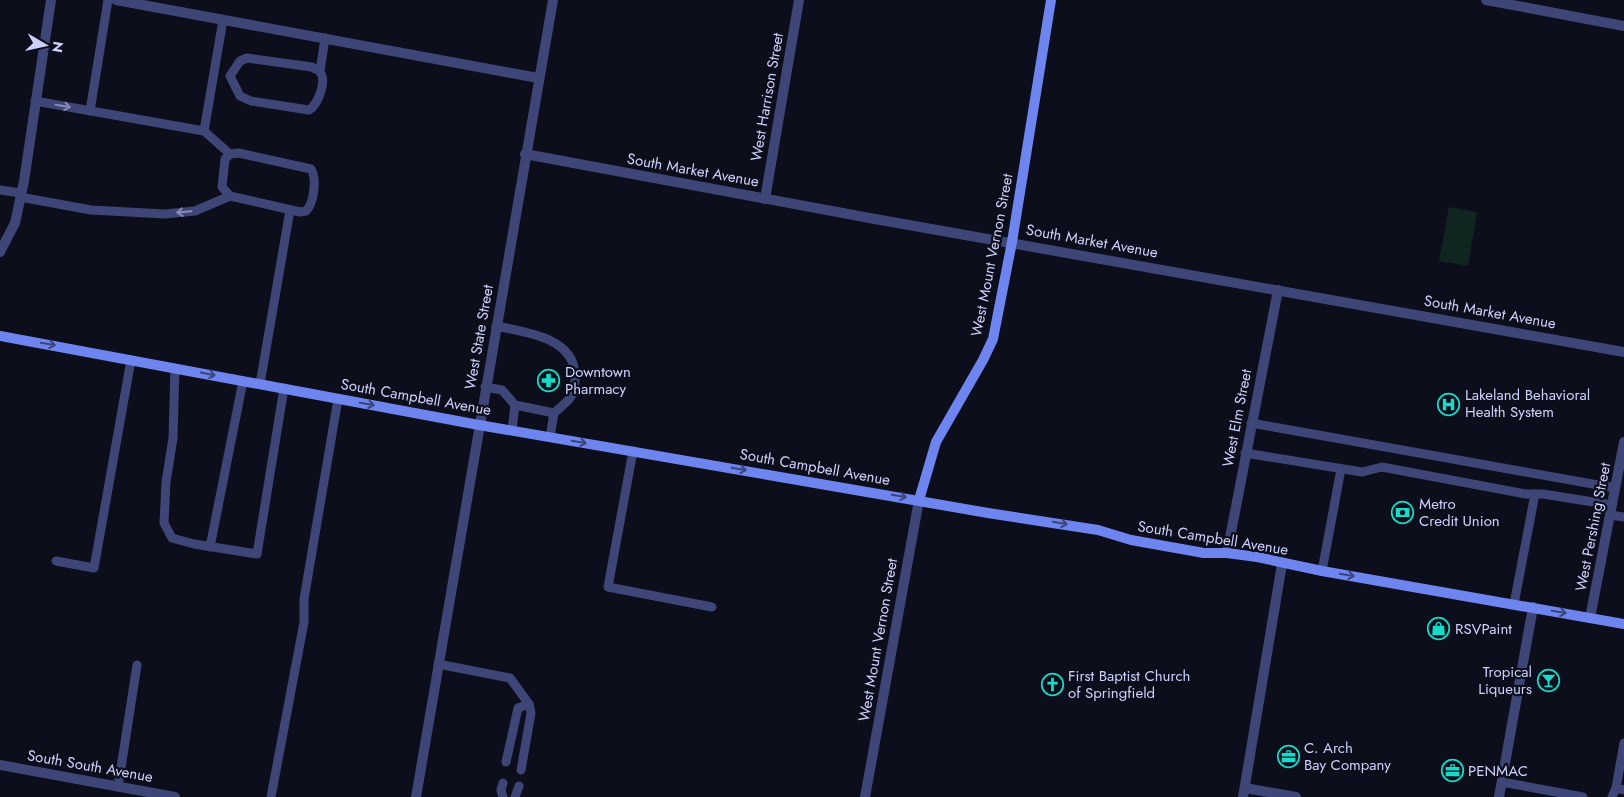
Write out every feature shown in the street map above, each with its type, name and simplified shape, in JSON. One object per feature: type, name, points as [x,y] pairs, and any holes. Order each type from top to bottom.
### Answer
[{"type":"main road","name":"West Mount Vernon Street","points":[[918,500],[936,442],[983,360],[993,338],[1012,242],[1051,0]]},
{"type":"main road","name":"South Campbell Avenue","points":[[0,336],[479,425],[1098,530],[1131,540],[1204,553],[1227,552],[1282,564],[1624,624]]},
{"type":"street","points":[[0,252],[15,223],[21,195],[51,0]]},
{"type":"street","points":[[116,0],[538,78]]},
{"type":"street","name":"West State Street","points":[[416,797],[552,0]]},
{"type":"street","name":"West Harrison Street","points":[[765,199],[799,0]]},
{"type":"street","points":[[1486,0],[1624,26]]},
{"type":"street","name":"South Market Avenue","points":[[525,154],[765,199],[1624,352]]},
{"type":"street","name":"West Elm Street","points":[[1227,552],[1278,290]]},
{"type":"street","name":"West Pershing Street","points":[[1590,618],[1624,442]]},
{"type":"street","name":"West Mount Vernon Street","points":[[865,797],[918,500]]},
{"type":"street","points":[[1282,564],[1244,793],[1296,797]]},
{"type":"street","points":[[1500,797],[1533,607]]},
{"type":"street","name":"South South Avenue","points":[[0,765],[174,797]]},
{"type":"lane","points":[[90,111],[108,0]]},
{"type":"lane","points":[[204,131],[223,20]]},
{"type":"lane","points":[[230,76],[240,96],[251,101],[309,110],[315,107],[318,102],[323,78],[320,71],[325,38]]},
{"type":"lane","points":[[230,76],[240,61],[247,58],[312,67],[320,71]]},
{"type":"lane","points":[[214,73],[230,76]]},
{"type":"lane","points":[[35,101],[204,131],[230,154]]},
{"type":"lane","points":[[239,153],[311,168],[315,175],[310,207],[306,211],[290,210],[230,196],[222,187],[226,159],[230,154],[239,153]]},
{"type":"lane","points":[[0,190],[92,210],[165,214],[195,211],[230,196]]},
{"type":"lane","points":[[260,384],[290,210]]},
{"type":"lane","points":[[496,326],[545,337],[562,348],[572,359],[575,376],[573,397],[554,413],[550,437]]},
{"type":"lane","points":[[56,561],[94,568],[130,360]]},
{"type":"lane","points":[[175,368],[173,438],[166,482],[164,523],[172,538],[210,547],[257,554],[284,388]]},
{"type":"lane","points":[[210,547],[243,381]]},
{"type":"lane","points":[[486,387],[502,390],[515,405],[554,413]]},
{"type":"lane","points":[[271,797],[304,622],[304,599],[338,398]]},
{"type":"lane","points":[[512,430],[515,405]]},
{"type":"lane","points":[[1251,423],[1615,488]]},
{"type":"lane","points":[[634,451],[608,586],[712,607]]},
{"type":"lane","points":[[1245,453],[1362,472],[1382,467],[1534,494],[1611,510],[1624,518]]},
{"type":"lane","points":[[1322,571],[1341,469]]},
{"type":"lane","points":[[1514,604],[1534,494]]},
{"type":"lane","points":[[438,664],[510,678],[529,704],[531,713],[521,770]]},
{"type":"lane","points":[[118,787],[137,665]]},
{"type":"lane","points":[[506,762],[518,708],[529,704]]},
{"type":"lane","points":[[1617,792],[1624,743]]},
{"type":"lane","points":[[1502,782],[1583,797]]},
{"type":"lane","points":[[502,797],[503,783]]},
{"type":"lane","points":[[515,797],[519,786]]},
{"type":"green space","points":[[1449,207],[1477,212],[1468,266],[1439,261]]},
{"type":"place","name":"Downtown Pharmacy","points":[[549,381]]},
{"type":"place","name":"Lakeland Behavioral Health System","points":[[1449,404]]},
{"type":"place","name":"Metro Credit Union","points":[[1403,513]]},
{"type":"place","name":"RSVPaint","points":[[1439,629]]},
{"type":"place","name":"Tropical Liqueurs","points":[[1548,681]]},
{"type":"place","name":"First Baptist Church of Springfield","points":[[1052,685]]},
{"type":"place","name":"C. Arch Bay Company","points":[[1288,757]]},
{"type":"place","name":"PENMAC","points":[[1452,771]]}]
